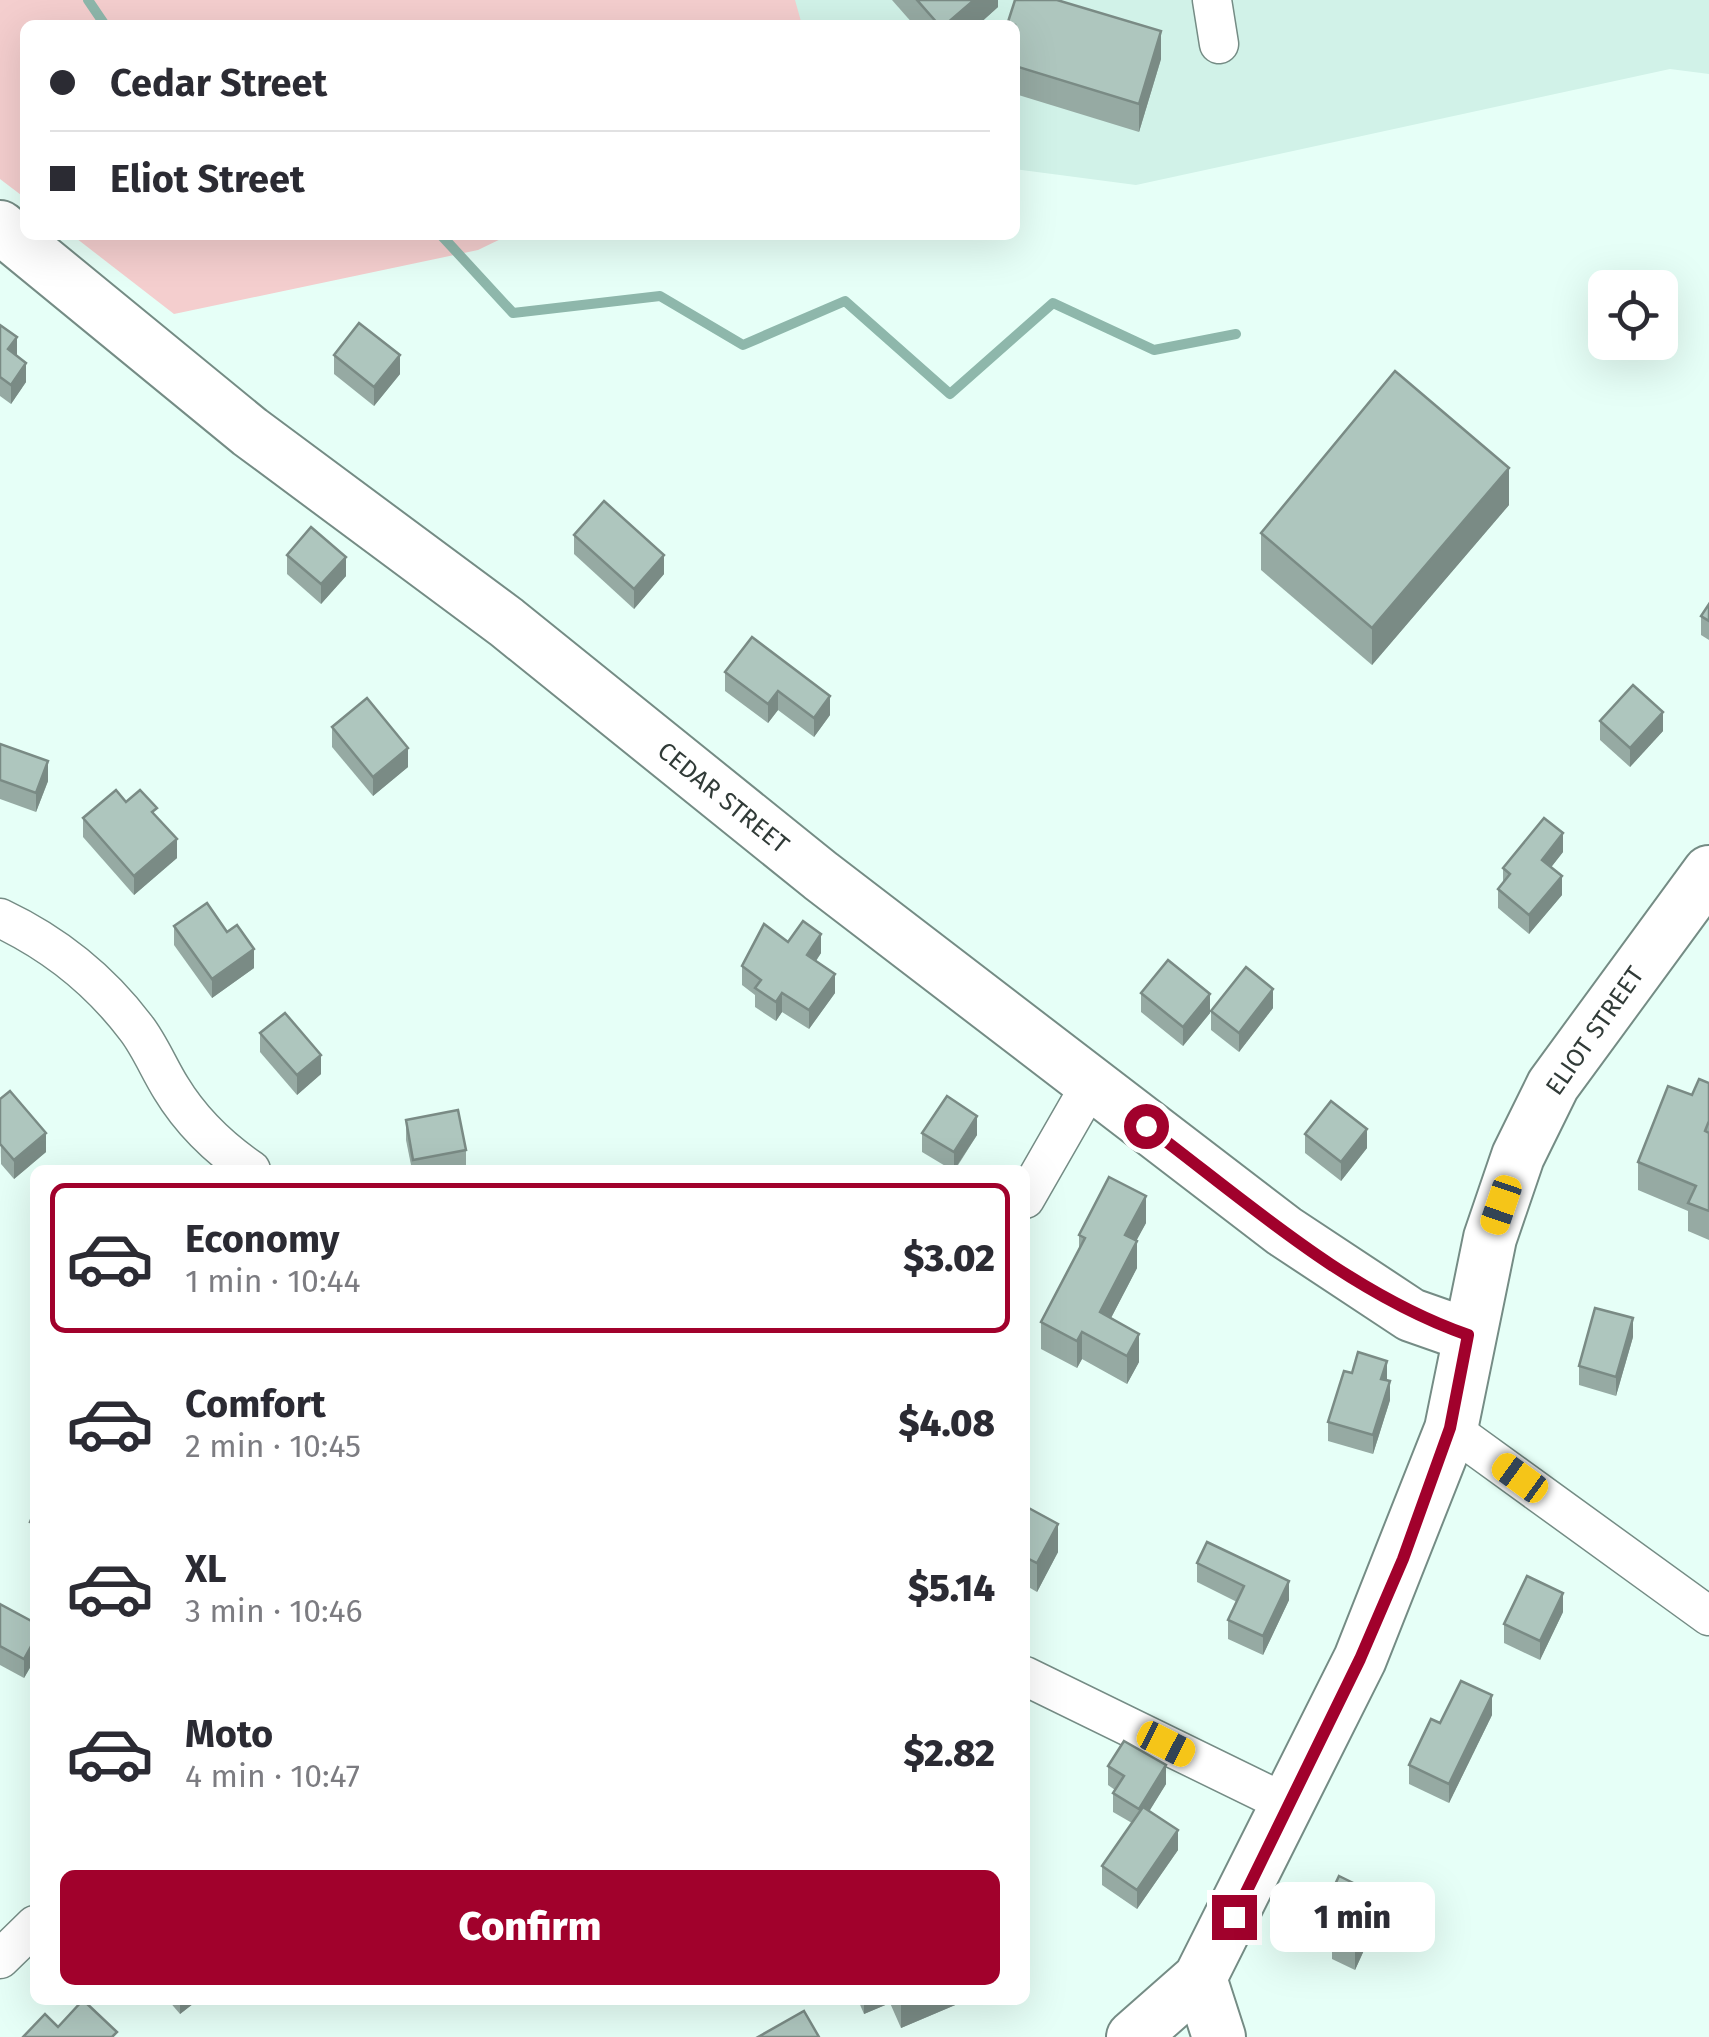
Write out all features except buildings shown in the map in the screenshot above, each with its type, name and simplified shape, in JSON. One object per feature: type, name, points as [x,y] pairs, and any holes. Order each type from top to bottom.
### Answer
[{"type":"street","points":[[1212,0],[1218,44]]},
{"type":"street","name":"CEDAR STREET","points":[[0,227],[250,432],[506,622],[820,876],[1284,1231],[1411,1315],[1468,1335]]},
{"type":"street","name":"ELIOT STREET","points":[[1200,1978],[1360,1659],[1450,1428],[1495,1222],[1518,1156],[1553,1085],[1709,872]]},
{"type":"street","points":[[0,918],[41,938],[83,968],[138,1029],[173,1092],[218,1147],[243,1165]]},
{"type":"street","points":[[1030,1190],[1091,1084]]},
{"type":"street","points":[[1450,1428],[1709,1616]]},
{"type":"street","points":[[1030,1678],[1288,1804]]},
{"type":"street","points":[[0,1959],[30,1930]]},
{"type":"street","points":[[1133,2037],[1200,1978],[1219,2037]]},
{"type":"shaded area","points":[[0,0],[795,0],[801,20],[20,20],[20,194],[0,179]]},
{"type":"shaded area","points":[[794,0],[1709,0],[1709,74],[1670,69],[1136,185],[1020,170],[1020,20],[800,20]]},
{"type":"shaded area","points":[[78,240],[499,240],[478,250],[174,314]]},
{"type":"waterway","points":[[88,0],[102,20]]},
{"type":"waterway","points":[[446,240],[513,313],[660,296],[743,345],[845,301],[950,394],[1053,303],[1154,350],[1236,334]]},
{"type":"route","points":[[1146,1126],[1284,1231],[1411,1315],[1468,1335],[1450,1428],[1403,1559],[1360,1659],[1234,1917]]}]
